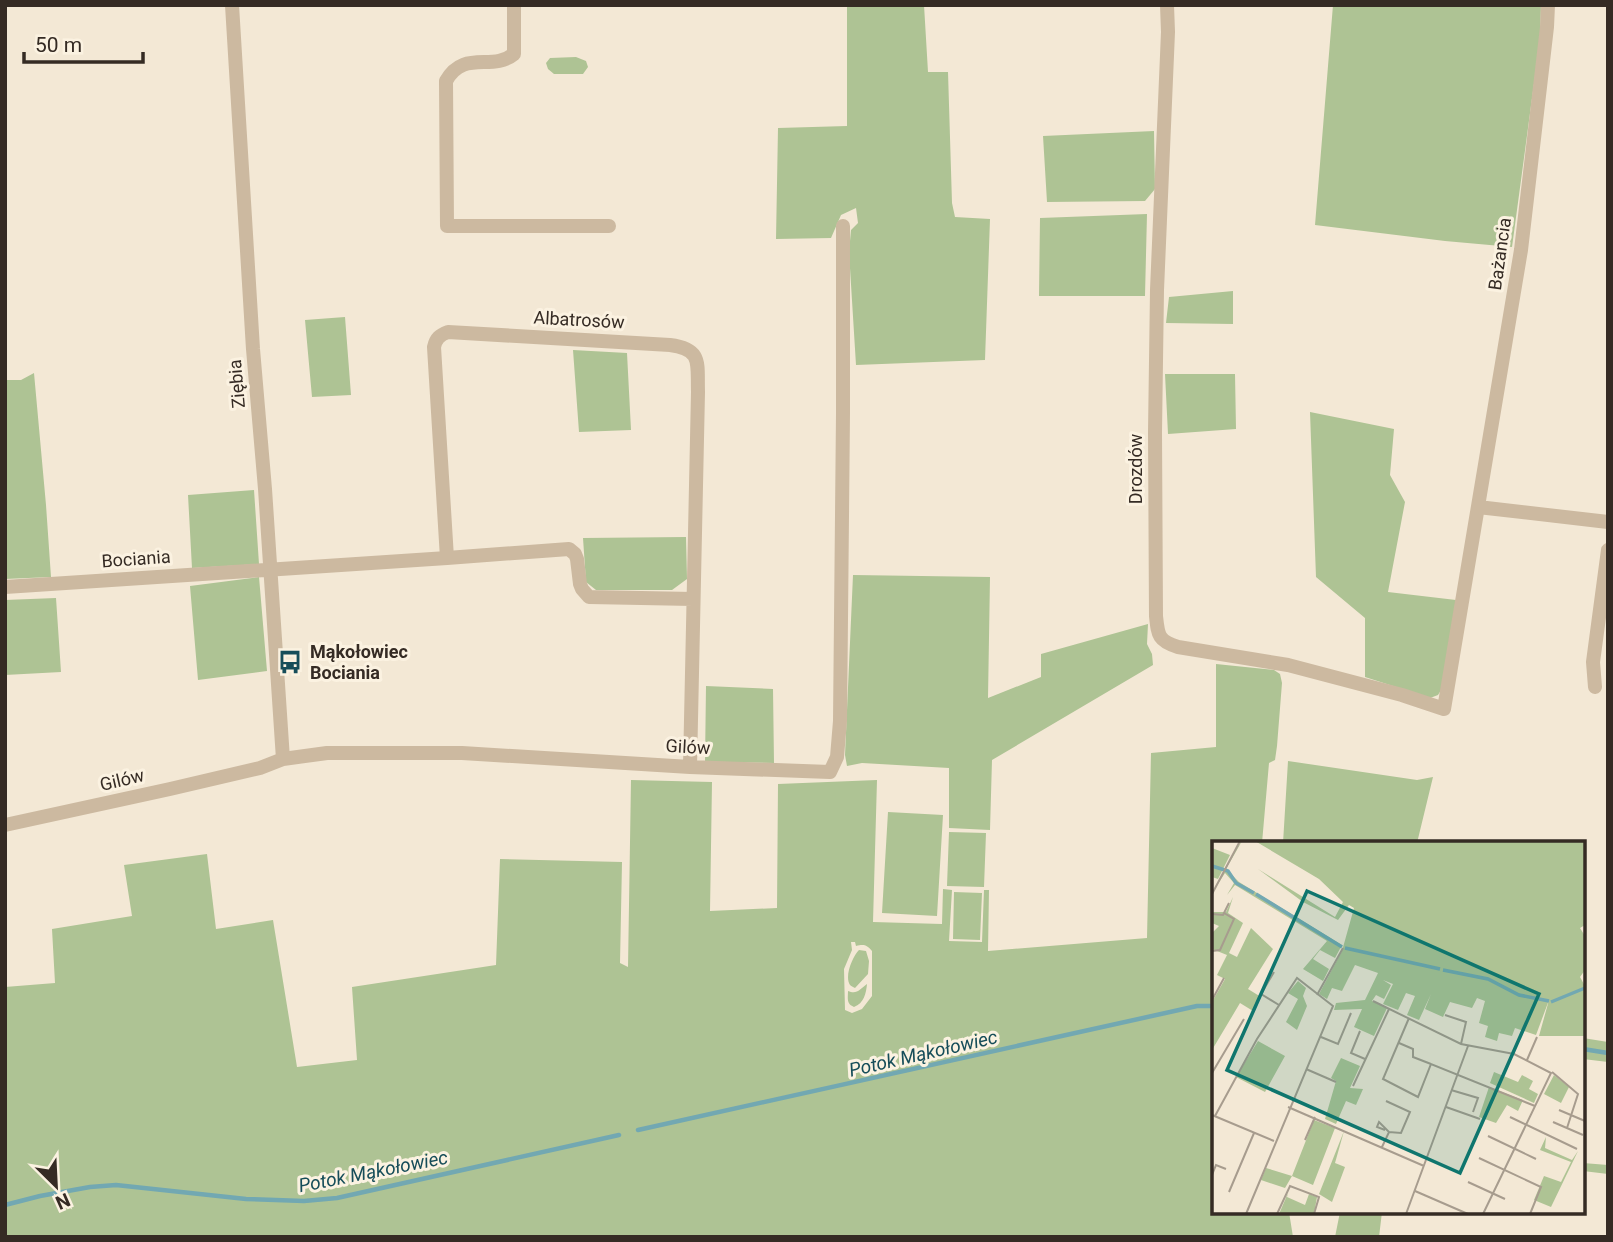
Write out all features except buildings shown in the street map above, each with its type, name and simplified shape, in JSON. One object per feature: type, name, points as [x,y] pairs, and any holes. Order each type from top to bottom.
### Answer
[{"type":"street","name":"Ziębia","points":[[232,5],[253,349],[283,760]]},
{"type":"street","points":[[514,5],[514,54],[504,60],[466,63],[450,73],[446,81],[447,226],[609,226]]},
{"type":"street","name":"Drozdów","points":[[1167,5],[1157,290],[1156,616],[1159,637],[1178,647],[1288,665],[1444,709]]},
{"type":"street","name":"Bażancia","points":[[1444,709],[1521,250],[1548,5]]},
{"type":"street","name":"Gilów","points":[[5,825],[260,768],[283,760],[327,753],[463,753],[690,767],[830,772],[838,757],[840,721],[842,226]]},
{"type":"street","name":"Albatrosów","points":[[447,558],[434,347],[442,334],[449,331],[670,345],[685,347],[693,353],[697,363],[698,391],[690,767]]},
{"type":"street","points":[[1478,508],[1608,522]]},
{"type":"street","points":[[270,569],[569,549],[577,559],[582,590],[589,597],[693,599]]},
{"type":"street","points":[[1595,687],[1593,662],[1608,550]]},
{"type":"street","name":"Bociania","points":[[5,587],[270,569]]},
{"type":"green space","points":[[847,5],[924,5],[928,72],[948,72],[952,203],[955,217],[990,219],[985,360],[856,365],[849,252],[851,230],[858,223],[856,208],[841,215],[831,238],[776,239],[778,128],[847,126]]},
{"type":"green space","points":[[1333,5],[1541,5],[1540,39],[1512,247],[1315,225]]},
{"type":"green space","points":[[576,57],[586,61],[588,67],[583,74],[554,74],[546,63],[550,58]]},
{"type":"green space","points":[[1154,131],[1155,189],[1145,201],[1047,202],[1043,136]]},
{"type":"green space","points":[[1147,214],[1145,296],[1039,296],[1040,218]]},
{"type":"green space","points":[[1233,291],[1233,324],[1166,323],[1169,297]]},
{"type":"green space","points":[[345,317],[351,395],[312,397],[305,320]]},
{"type":"green space","points":[[573,350],[627,353],[631,430],[579,432]]},
{"type":"green space","points":[[34,373],[51,577],[5,579],[5,380],[21,380]]},
{"type":"green space","points":[[1165,374],[1235,374],[1236,429],[1168,434]]},
{"type":"green space","points":[[1310,412],[1394,429],[1390,475],[1405,502],[1388,592],[1456,600],[1443,687],[1438,695],[1430,698],[1365,677],[1365,618],[1316,577]]},
{"type":"green space","points":[[254,490],[259,564],[192,568],[188,495]]},
{"type":"green space","points":[[686,537],[687,579],[672,590],[596,590],[586,582],[583,538]]},
{"type":"green space","points":[[853,575],[990,577],[988,698],[1041,677],[1041,654],[1148,624],[1147,644],[1153,665],[992,760],[990,830],[949,828],[949,768],[862,763],[847,766],[845,755]]},
{"type":"green space","points":[[259,577],[267,671],[198,680],[190,586]]},
{"type":"green space","points":[[56,598],[61,672],[5,675],[5,600]]},
{"type":"green space","points":[[1216,664],[1274,670],[1280,674],[1282,683],[1277,746],[1275,760],[1269,763],[1262,841],[1212,841],[1212,1214],[1289,1214],[1293,1237],[5,1237],[5,987],[55,983],[52,929],[132,916],[124,865],[207,854],[216,929],[273,920],[297,1067],[357,1060],[352,987],[496,965],[500,859],[622,862],[620,963],[628,967],[631,780],[712,782],[710,911],[777,908],[778,784],[877,780],[873,922],[942,924],[943,889],[952,890],[949,941],[982,942],[984,890],[989,890],[988,951],[1147,938],[1151,753],[1216,747]],"holes":[[[851,942],[855,942],[856,946],[865,945],[872,951],[872,996],[862,1009],[852,1013],[845,1010],[844,969],[852,950]]]},
{"type":"green space","points":[[706,686],[773,689],[774,763],[705,762]]},
{"type":"green space","points":[[1288,761],[1417,780],[1433,777],[1417,841],[1283,841]]},
{"type":"green space","points":[[888,812],[943,815],[937,916],[882,913]]},
{"type":"green space","points":[[949,832],[986,833],[984,887],[947,886]]},
{"type":"green space","points":[[954,892],[982,893],[980,940],[953,939]]},
{"type":"green space","points":[[859,950],[866,951],[869,961],[868,974],[855,988],[850,985],[848,977],[852,961]]},
{"type":"green space","points":[[867,984],[862,1001],[854,1007],[851,1006],[848,991],[856,992]]},
{"type":"green space","points":[[1585,1038],[1608,1042],[1608,1062],[1585,1059]]},
{"type":"green space","points":[[1585,1163],[1608,1165],[1608,1174],[1585,1171]]},
{"type":"green space","points":[[1340,1214],[1382,1214],[1379,1237],[1335,1237]]},
{"type":"waterway","name":"Potok Mąkołowiec","points":[[638,1130],[1197,1006],[1212,1006]]},
{"type":"waterway","name":"Potok Mąkołowiec","points":[[1585,1049],[1608,1053]]},
{"type":"waterway","name":"Potok Mąkołowiec","points":[[5,1205],[40,1196],[116,1185],[246,1199],[304,1201],[337,1198],[619,1135]]},
{"type":"place","name":"Mąkołowiec Bociania","points":[[290,662]]}]
